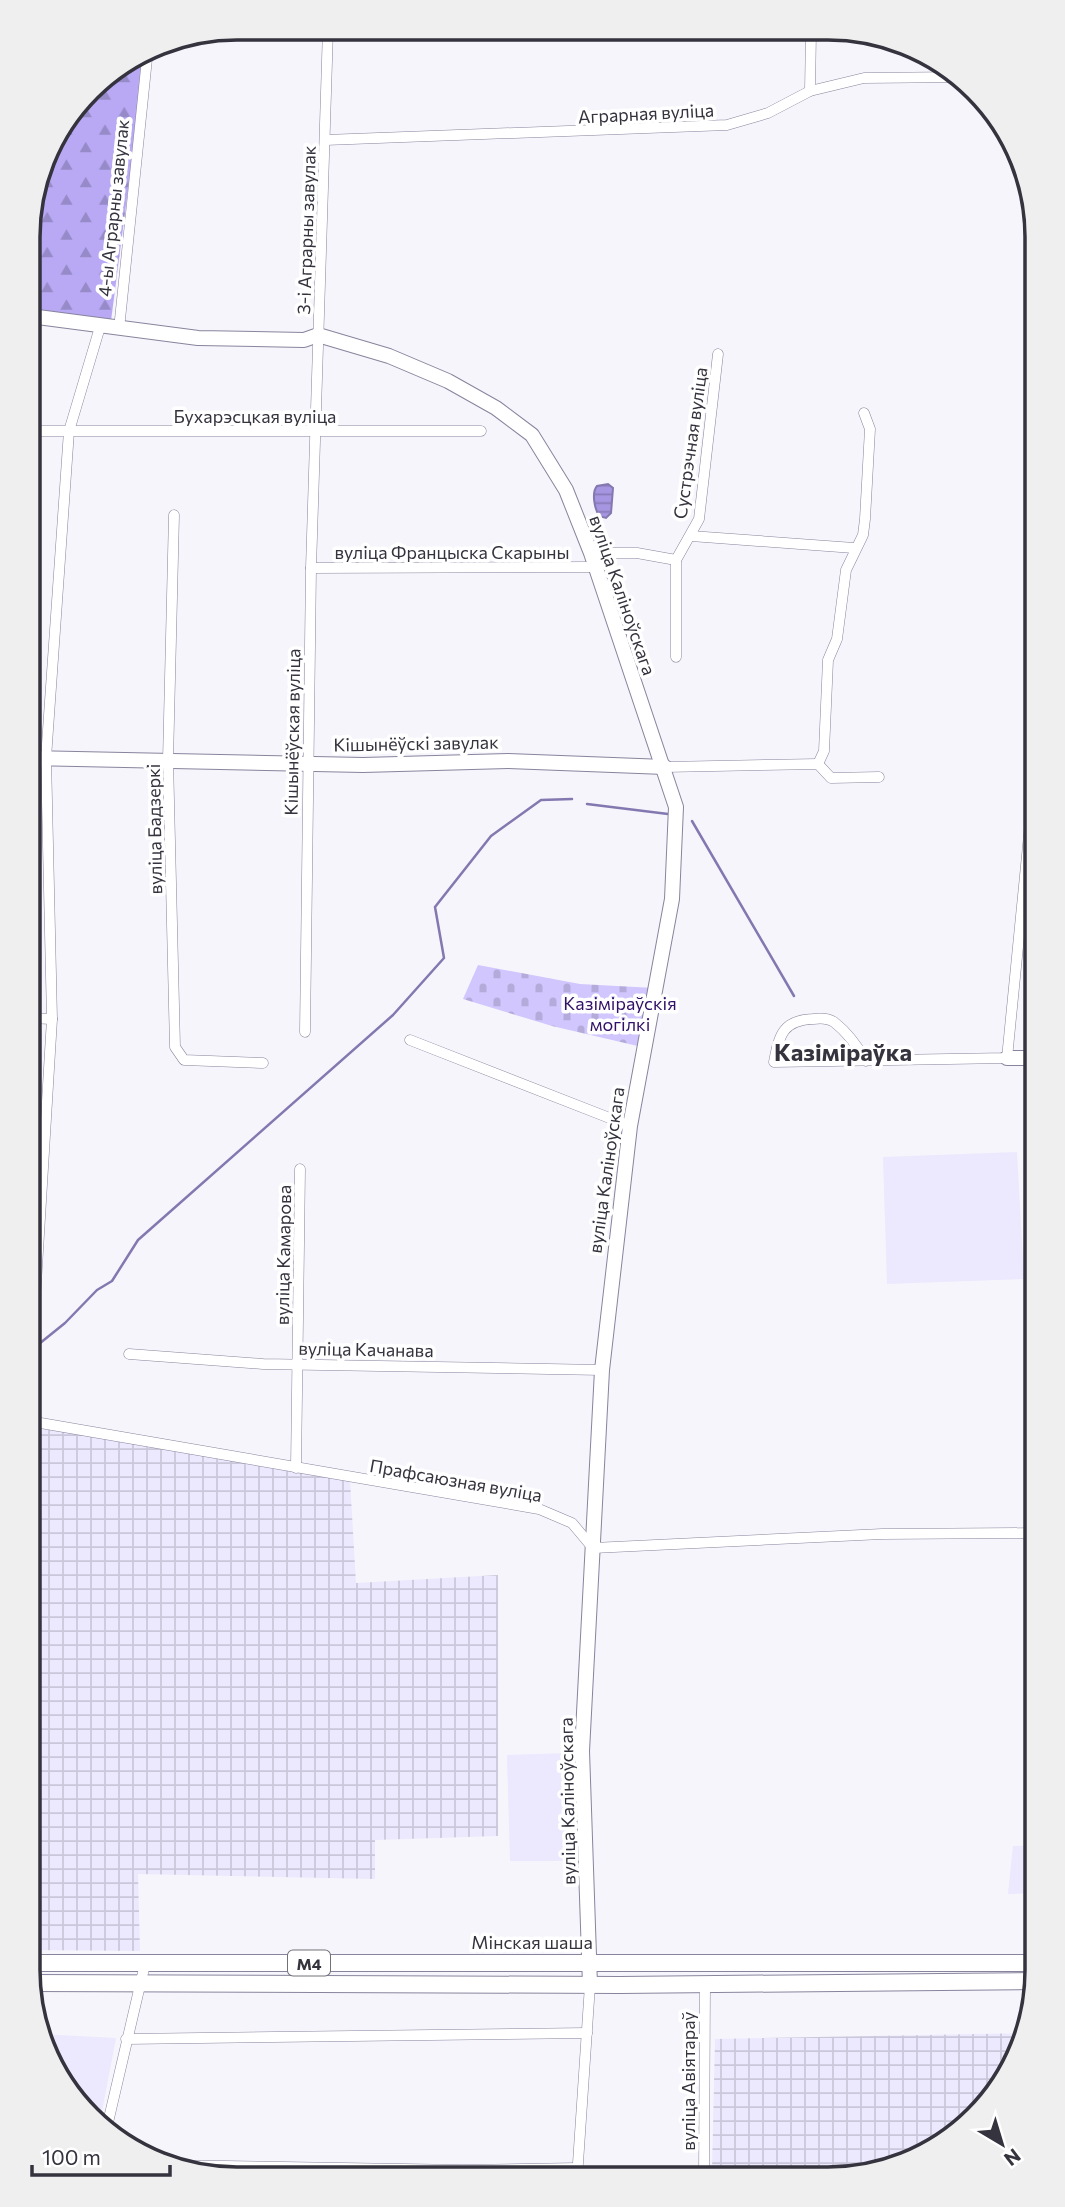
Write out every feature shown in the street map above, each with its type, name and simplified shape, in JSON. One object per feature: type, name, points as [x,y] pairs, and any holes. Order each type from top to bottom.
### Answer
[{"type":"main road","points":[[41,318],[198,338],[304,340],[318,335]]},
{"type":"main road","name":"вуліца Каліноўскага","points":[[318,335],[389,356],[448,381],[496,408],[532,435],[561,481],[592,560],[676,807],[672,899],[630,1126],[602,1370],[582,1751],[590,1985]]},
{"type":"main road","name":"Кішынёўскі завулак","points":[[41,758],[420,765],[508,761],[664,767]]},
{"type":"main road","points":[[1007,1058],[1025,1058]]},
{"type":"main road","name":"Мінская шаша","points":[[40,1963],[1024,1963]]},
{"type":"main road","name":"М4","points":[[41,1983],[590,1985],[1024,1980]]},
{"type":"street","name":"3-і Аграрны завулак","points":[[315,432],[328,40]]},
{"type":"street","points":[[810,91],[811,40]]},
{"type":"street","name":"4-ы Аграрны завулак","points":[[119,329],[147,63]]},
{"type":"street","name":"Аграрная вуліца","points":[[325,140],[727,125],[768,113],[810,91],[864,78],[942,77]]},
{"type":"street","points":[[40,1210],[52,1019],[46,758],[69,431],[100,327]]},
{"type":"street","name":"Сустрэчная вуліца","points":[[676,560],[699,519],[718,354]]},
{"type":"street","points":[[818,764],[824,751],[828,660],[836,639],[846,570],[854,548],[863,535],[870,429],[864,414]]},
{"type":"street","name":"Бухарэсцкая вуліца","points":[[41,431],[481,431]]},
{"type":"street","name":"Кішынёўская вуліца","points":[[304,1032],[315,432]]},
{"type":"street","name":"вуліца Бадзеркі","points":[[174,515],[168,761],[176,1053],[184,1060],[263,1063]]},
{"type":"street","points":[[691,536],[854,548]]},
{"type":"street","name":"вуліца Францыска Скарыны","points":[[311,568],[592,560],[637,553],[676,560]]},
{"type":"street","points":[[676,560],[676,657]]},
{"type":"street","points":[[664,767],[818,764],[831,778],[879,777]]},
{"type":"street","points":[[866,1061],[833,1020],[822,1018],[795,1019],[788,1023],[774,1062],[866,1061],[1007,1058],[1025,879]]},
{"type":"street","points":[[41,1019],[52,1019]]},
{"type":"street","points":[[410,1040],[630,1126]]},
{"type":"street","name":"вуліца Камарова","points":[[296,1468],[300,1169]]},
{"type":"street","name":"вуліца Качанава","points":[[129,1354],[297,1363],[602,1370]]},
{"type":"street","name":"Прафсаюзная вуліца","points":[[40,1423],[539,1509],[572,1523],[593,1548]]},
{"type":"street","points":[[593,1548],[881,1534],[1024,1532]]},
{"type":"street","points":[[109,2119],[125,2039],[145,1964]]},
{"type":"street","name":"вуліца Авіятараў","points":[[704,2167],[705,1983]]},
{"type":"street","name":"вуліца Каліноўскага","points":[[577,2167],[590,1985]]},
{"type":"street","points":[[125,2039],[587,2033]]},
{"type":"street","points":[[224,2166],[283,2167]]},
{"type":"shaded area","points":[[608,484],[613,488],[611,513],[606,518],[599,516],[594,497],[597,486]]},
{"type":"shaded area","points":[[1017,1152],[1024,1279],[887,1284],[883,1157]]},
{"type":"shaded area","points":[[40,1421],[350,1480],[356,1583],[498,1575],[498,1836],[375,1840],[375,1879],[138,1874],[140,1951],[40,1950]]},
{"type":"shaded area","points":[[567,1753],[566,1861],[510,1861],[507,1755]]},
{"type":"shaded area","points":[[1013,1846],[1024,1846],[1024,1893],[1008,1894]]},
{"type":"shaded area","points":[[1014,2033],[998,2068],[984,2090],[958,2118],[915,2146],[866,2163],[841,2166],[712,2167],[715,2039]]},
{"type":"shaded area","points":[[52,2035],[116,2038],[102,2111],[89,2100],[73,2079]]},
{"type":"green space","points":[[144,64],[111,321],[41,311],[42,211],[55,162],[73,128],[98,98],[117,81]]},
{"type":"green space","name":"Казіміраўскія могілкі","points":[[478,965],[580,984],[654,988],[642,1047],[552,1026],[463,999]]},
{"type":"waterway","points":[[40,1343],[65,1323],[97,1290],[112,1281],[138,1240],[393,1015],[444,958],[435,907],[491,836],[541,800],[572,799]]},
{"type":"waterway","points":[[587,804],[668,814]]},
{"type":"waterway","points":[[692,821],[794,996]]},
{"type":"district","name":"Казіміраўка","points":[[843,1051]]}]
